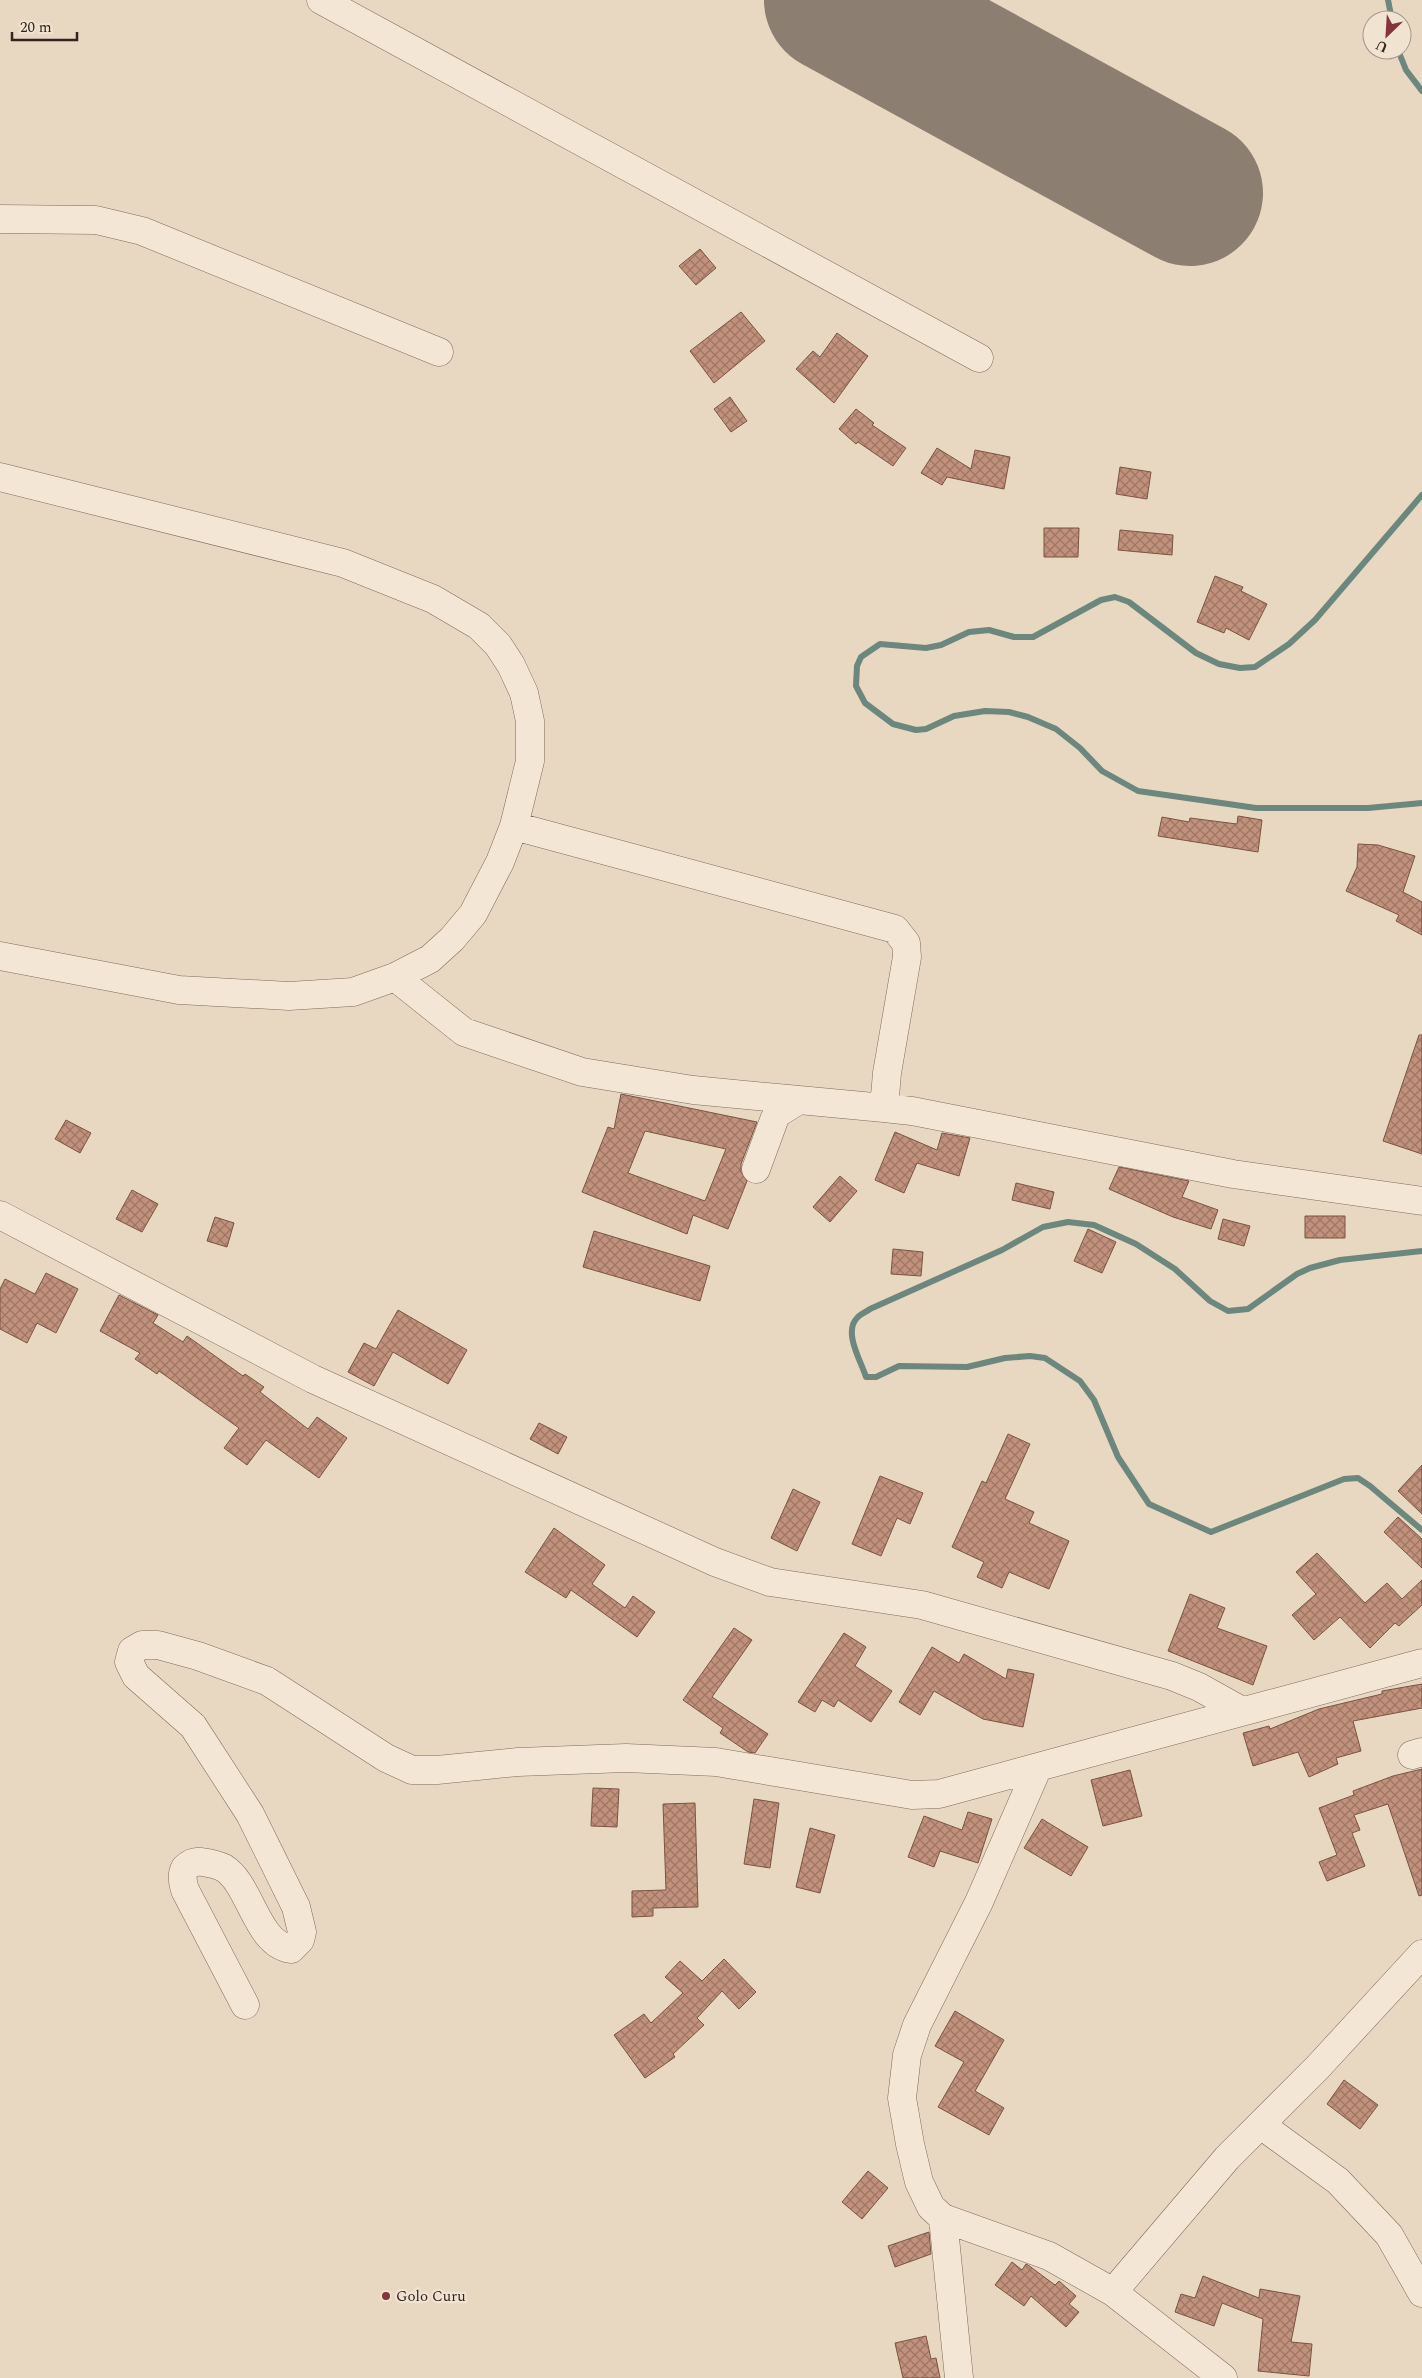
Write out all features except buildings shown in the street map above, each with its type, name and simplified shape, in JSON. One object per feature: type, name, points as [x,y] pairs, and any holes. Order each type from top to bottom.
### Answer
[{"type":"street","points":[[321,0],[979,358]]},
{"type":"street","points":[[0,219],[96,220],[142,231],[439,352]]},
{"type":"street","points":[[0,477],[343,563],[433,599],[479,626],[498,645],[511,665],[524,693],[530,721],[530,761],[514,826],[500,862],[473,914],[452,939],[430,959],[395,978],[353,992],[280,996],[179,990],[0,956]]},
{"type":"street","points":[[514,826],[895,929],[906,943],[907,957],[887,1073],[884,1108]]},
{"type":"street","points":[[395,978],[464,1032],[582,1072],[693,1090],[912,1111],[1233,1174],[1422,1201]]},
{"type":"street","points":[[756,1169],[778,1113],[799,1100]]},
{"type":"street","points":[[0,1215],[313,1379],[715,1562],[770,1582],[922,1605],[1172,1676],[1199,1687],[1242,1711]]},
{"type":"street","points":[[245,2005],[185,1890],[183,1883],[184,1870],[190,1864],[197,1861],[225,1869],[245,1895],[258,1920],[275,1942],[283,1948],[291,1949],[300,1940],[302,1932],[296,1907],[250,1814],[194,1726],[136,1676],[129,1662],[132,1651],[142,1645],[158,1645],[198,1656],[267,1681],[386,1758],[412,1770],[437,1770],[518,1762],[626,1758],[716,1762],[912,1795],[939,1794],[1422,1663]]},
{"type":"street","points":[[1038,1768],[979,1902],[917,2025],[907,2055],[902,2098],[910,2144],[920,2182],[931,2207],[943,2218],[1049,2256],[1113,2292],[1223,2378]]},
{"type":"street","points":[[1113,2292],[1227,2158],[1317,2068],[1422,1954]]},
{"type":"street","points":[[1260,2125],[1338,2181],[1389,2235],[1422,2293]]},
{"type":"street","points":[[943,2218],[959,2378]]},
{"type":"waterway","points":[[1388,0],[1390,10]]},
{"type":"waterway","points":[[1402,60],[1406,70],[1422,91]]},
{"type":"waterway","points":[[1422,495],[1315,620],[1289,644],[1255,667],[1240,668],[1219,664],[1196,653],[1129,602],[1115,597],[1101,600],[1033,637],[1014,637],[989,630],[969,632],[941,645],[926,648],[880,644],[861,657],[857,666],[856,686],[865,703],[893,724],[916,730],[926,729],[954,716],[985,711],[1009,712],[1028,717],[1056,729],[1080,748],[1102,771],[1138,791],[1256,808],[1368,808],[1422,803]]},
{"type":"waterway","points":[[1422,1251],[1340,1260],[1310,1268],[1297,1274],[1248,1309],[1228,1311],[1210,1301],[1175,1269],[1136,1244],[1094,1225],[1068,1222],[1043,1227],[1002,1250],[870,1309],[857,1318],[853,1324],[852,1331],[854,1347],[866,1377],[876,1377],[899,1366],[967,1367],[1005,1358],[1030,1356],[1045,1358],[1080,1381],[1094,1400],[1118,1457],[1149,1504],[1211,1532],[1344,1479],[1358,1478],[1422,1530]]},
{"type":"runway","points":[[837,0],[1190,193]]},
{"type":"place","name":"Golo Curu","points":[[386,2296]]}]
